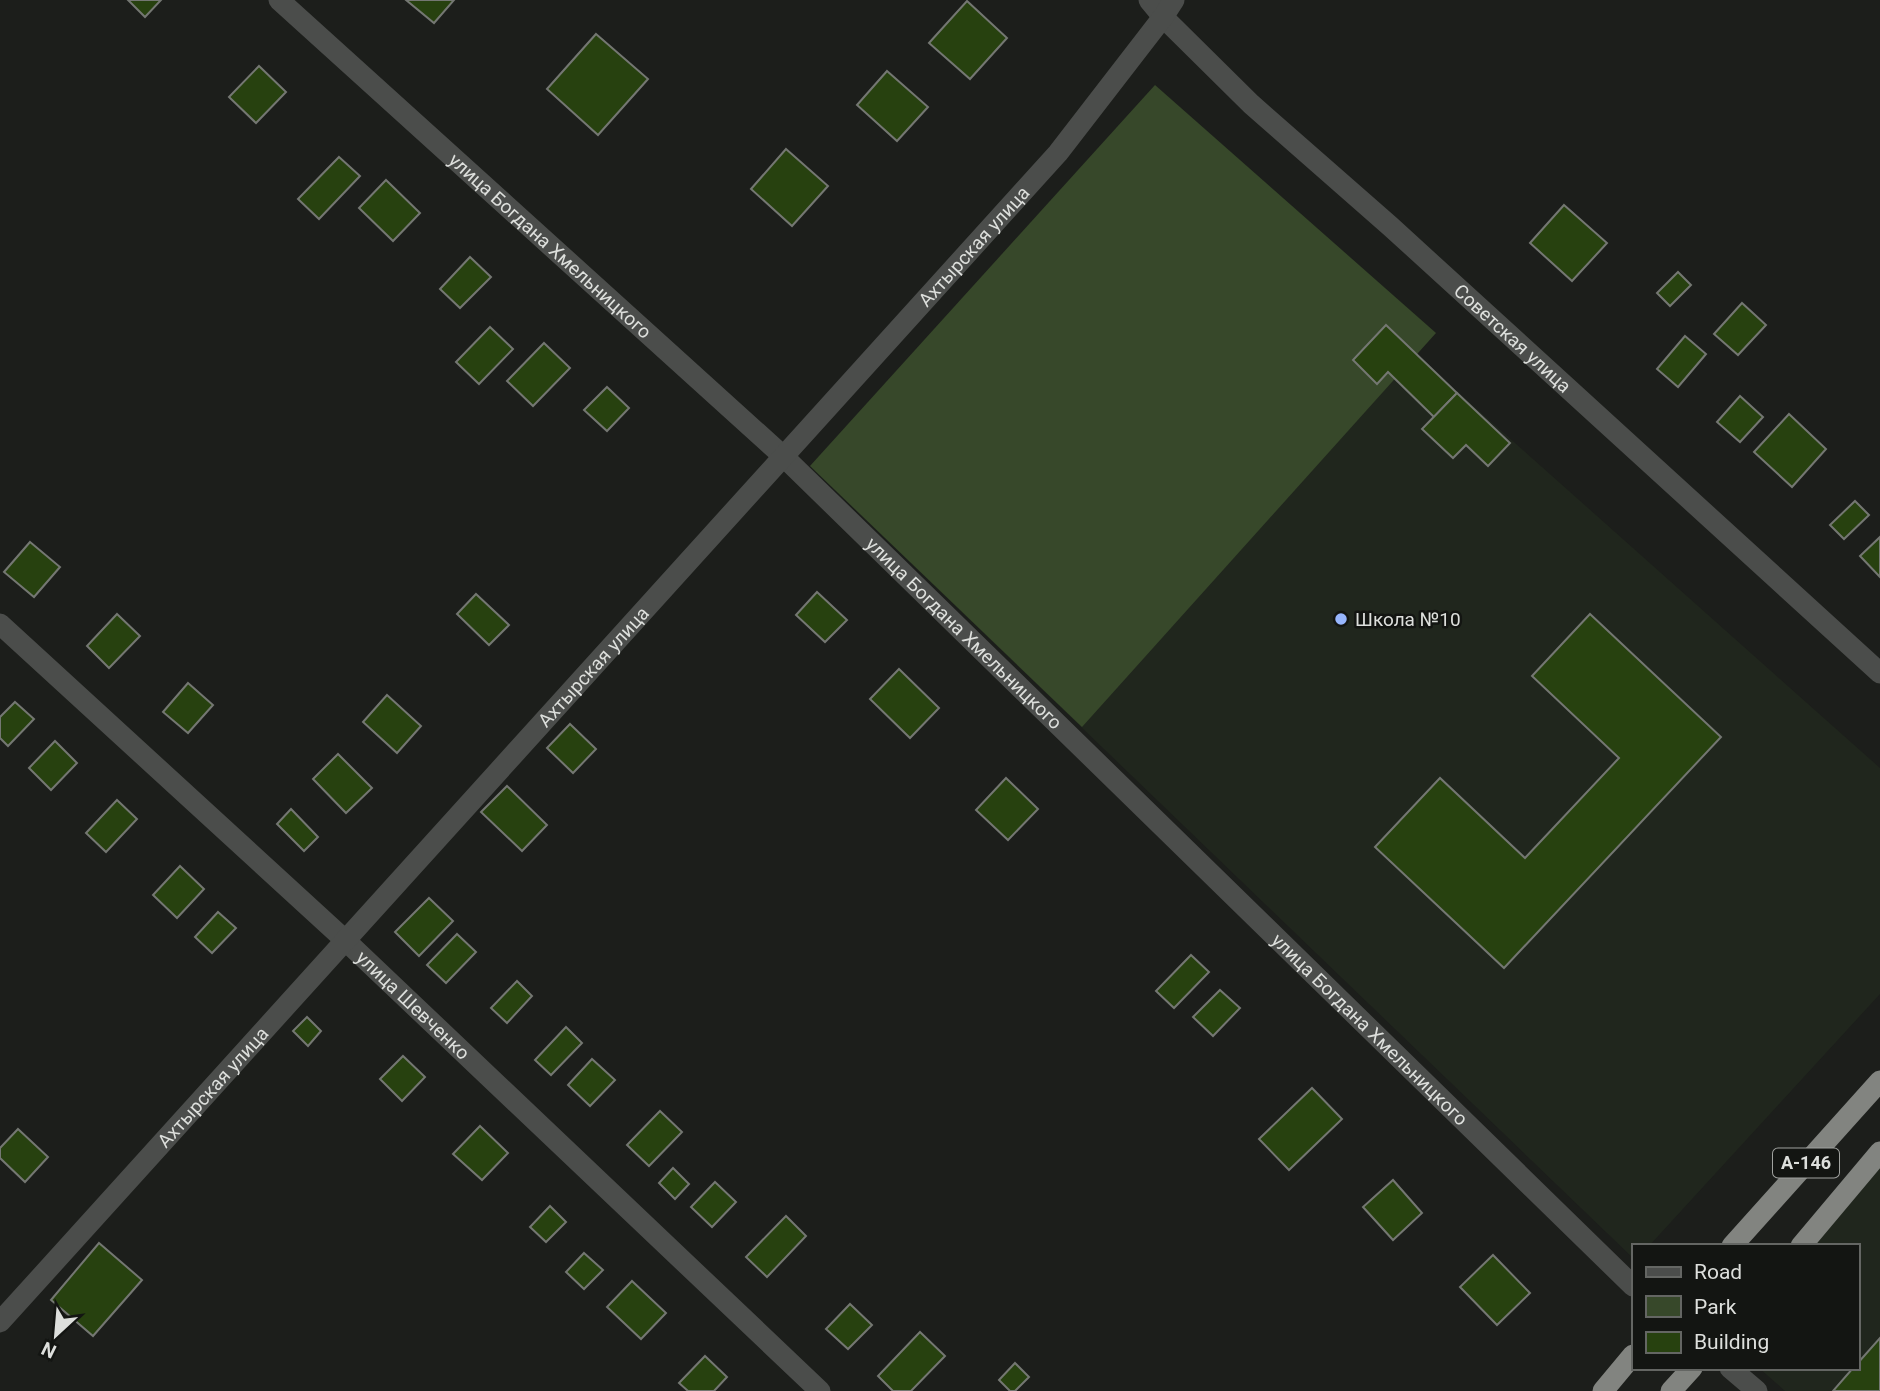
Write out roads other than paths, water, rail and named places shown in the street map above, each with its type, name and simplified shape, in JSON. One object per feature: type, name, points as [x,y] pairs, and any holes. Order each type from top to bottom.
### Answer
[{"type":"highway","name":"А-146","points":[[1734,1244],[1880,1081]]},
{"type":"highway","name":"А-146","points":[[1803,1244],[1880,1152]]},
{"type":"highway","points":[[1603,1391],[1632,1356]]},
{"type":"highway","points":[[1671,1391],[1690,1370]]},
{"type":"street","name":"улица Богдана Хмельницкого","points":[[279,0],[783,456],[1632,1285]]},
{"type":"street","name":"Советская улица","points":[[1149,0],[1168,9],[1251,104],[1880,673]]},
{"type":"street","name":"Ахтырская улица","points":[[0,1322],[1058,153],[1168,9]]},
{"type":"street","name":"улица Шевченко","points":[[0,624],[346,941],[820,1391]]},
{"type":"street","points":[[1732,1370],[1756,1391]]},
{"type":"place","name":"Школа №10","points":[[1341,619]]}]
